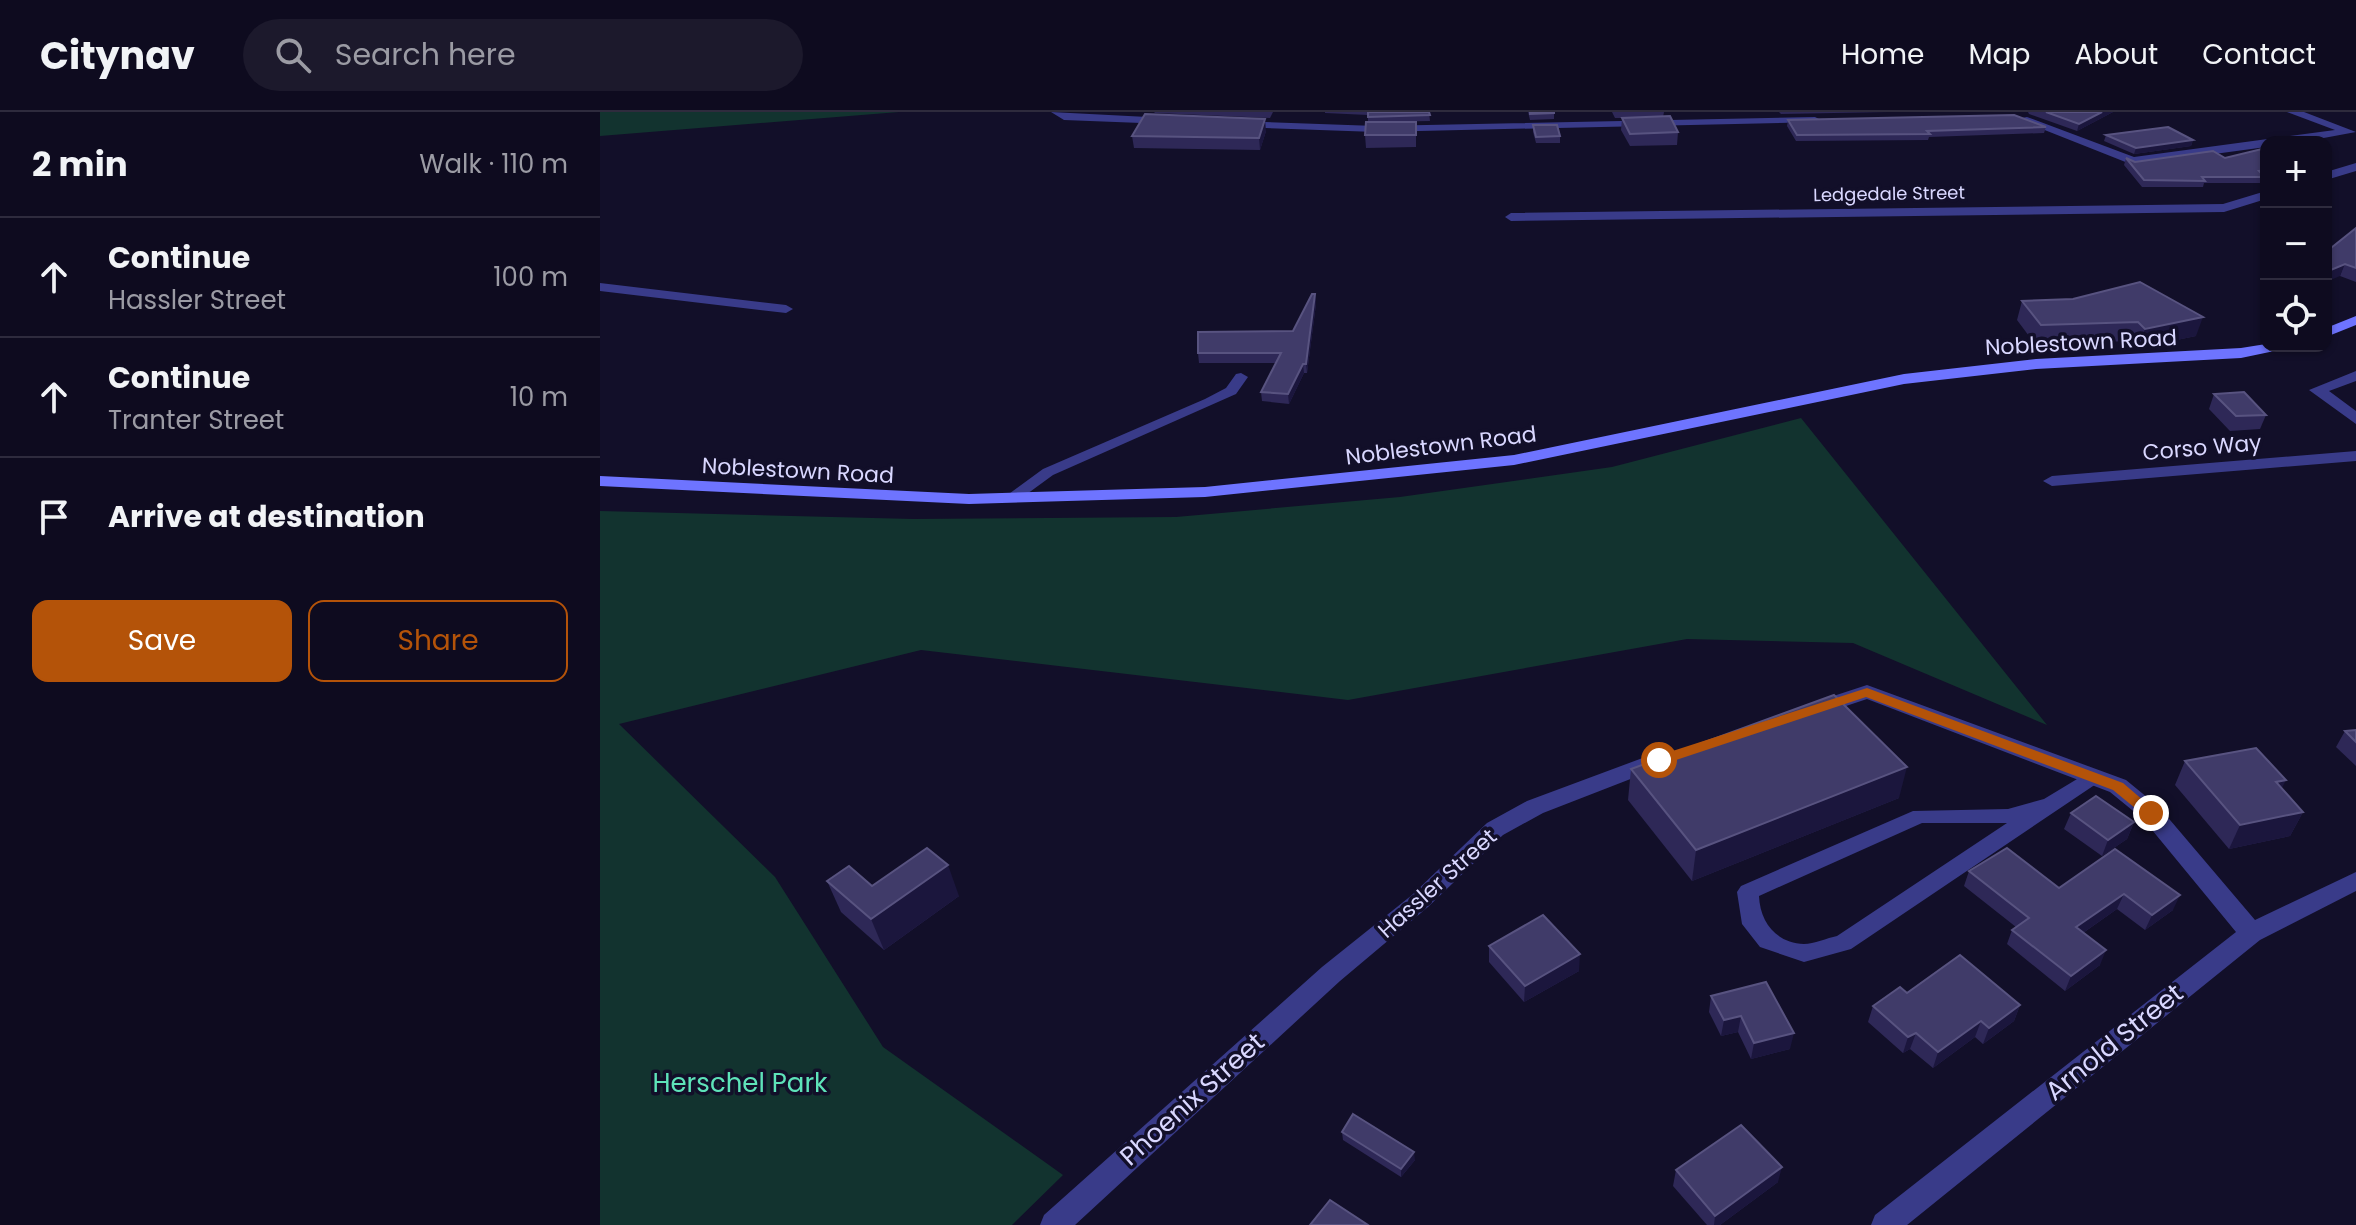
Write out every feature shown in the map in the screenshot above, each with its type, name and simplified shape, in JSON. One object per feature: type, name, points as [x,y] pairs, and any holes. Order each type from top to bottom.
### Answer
[{"type":"main road","points":[[2332,331],[2353,324]]},
{"type":"main road","name":"Noblestown Road","points":[[600,481],[1010,499],[1205,492],[1514,460],[1904,379],[2036,364],[2210,356],[2260,349]]},
{"type":"street","points":[[1057,112],[1064,117],[1173,121]]},
{"type":"street","points":[[2293,112],[2353,133]]},
{"type":"street","points":[[2018,114],[2133,161],[2260,144]]},
{"type":"street","points":[[1220,123],[1376,129],[1826,120]]},
{"type":"street","points":[[2327,136],[2353,133]]},
{"type":"street","points":[[2332,174],[2356,167]]},
{"type":"street","name":"Ledgedale Street","points":[[1511,217],[2224,208],[2260,197]]},
{"type":"street","points":[[600,287],[786,309]]},
{"type":"street","points":[[2356,376],[2317,390],[2356,419]]},
{"type":"street","name":"Corso Way","points":[[2052,481],[2356,456]]},
{"type":"street","points":[[1797,715],[1867,692],[2118,786],[2151,813],[2251,933]]},
{"type":"street","name":"Hassler Street","points":[[1331,974],[1420,901],[1495,829],[1535,807],[1673,756]]},
{"type":"street","name":"Arnold Street","points":[[1885,1225],[2251,933],[2356,881]]},
{"type":"street","name":"Phoenix Street","points":[[1064,1222],[1331,974]]},
{"type":"lane","points":[[1010,499],[1048,472],[1231,391],[1241,377]]},
{"type":"lane","points":[[2050,805],[2008,816],[1920,816],[1748,892],[1753,924],[1768,941],[1804,953],[1843,943],[2050,805],[2092,777]]},
{"type":"green space","points":[[600,112],[899,112],[600,136]]},
{"type":"green space","name":"Herschel Park","points":[[1801,418],[2047,725],[1853,643],[1687,639],[1348,700],[921,650],[619,724],[775,877],[883,1047],[1063,1175],[1012,1225],[600,1225],[600,511],[913,519],[1176,517],[1400,497],[1612,467]]},
{"type":"building","points":[[1368,112],[1429,112],[1430,115],[1368,117]]},
{"type":"building","points":[[2046,112],[2102,112],[2079,124]]},
{"type":"building","points":[[1145,114],[1265,119],[1259,138],[1132,136]]},
{"type":"building","points":[[2014,115],[2046,127],[1927,131],[1930,134],[1797,135],[1788,120]]},
{"type":"building","points":[[1670,116],[1678,132],[1630,134],[1622,118]]},
{"type":"building","points":[[1366,122],[1416,122],[1416,135],[1365,135]]},
{"type":"building","points":[[1533,125],[1557,125],[1560,136],[1536,137]]},
{"type":"building","points":[[2168,127],[2193,140],[2136,148],[2106,135]]},
{"type":"building","points":[[2260,149],[2260,177],[2202,177],[2205,181],[2144,180],[2126,158],[2135,162],[2213,151],[2225,158]]},
{"type":"building","points":[[2356,228],[2356,268],[2345,264],[2332,269],[2332,247]]},
{"type":"building","points":[[2140,282],[2203,317],[2145,329],[2138,322],[2041,325],[2022,301],[2073,299]]},
{"type":"building","points":[[1312,294],[1315,294],[1306,364],[1303,364],[1288,394],[1261,392],[1281,353],[1198,353],[1198,332],[1293,331]]},
{"type":"building","points":[[2244,392],[2266,415],[2236,416],[2214,394]]},
{"type":"building","points":[[1834,695],[1907,767],[1696,850],[1631,769]]},
{"type":"building","points":[[2356,730],[2356,742],[2345,731]]},
{"type":"building","points":[[2256,748],[2286,780],[2276,782],[2303,812],[2240,825],[2185,761]]},
{"type":"building","points":[[2096,796],[2134,822],[2108,840],[2071,813]]},
{"type":"building","points":[[927,848],[948,865],[871,919],[827,881],[849,866],[872,886]]},
{"type":"building","points":[[2007,848],[2059,888],[2115,849],[2180,895],[2152,915],[2124,894],[2076,927],[2106,950],[2071,976],[2012,930],[2029,918],[1969,871]]},
{"type":"building","points":[[1543,915],[1580,954],[1525,986],[1489,946]]},
{"type":"building","points":[[1960,955],[2020,1005],[1989,1028],[1981,1021],[1938,1052],[1916,1033],[1908,1037],[1873,1006],[1900,987],[1907,993]]},
{"type":"building","points":[[1766,982],[1794,1033],[1754,1043],[1741,1016],[1724,1020],[1711,996]]},
{"type":"building","points":[[1353,1114],[1414,1152],[1401,1169],[1342,1132]]},
{"type":"building","points":[[1741,1125],[1782,1167],[1715,1216],[1676,1170]]},
{"type":"building","points":[[1330,1200],[1368,1225],[1310,1225]]},
{"type":"route","points":[[1659,760],[1867,692],[2118,786],[2151,813]]}]
